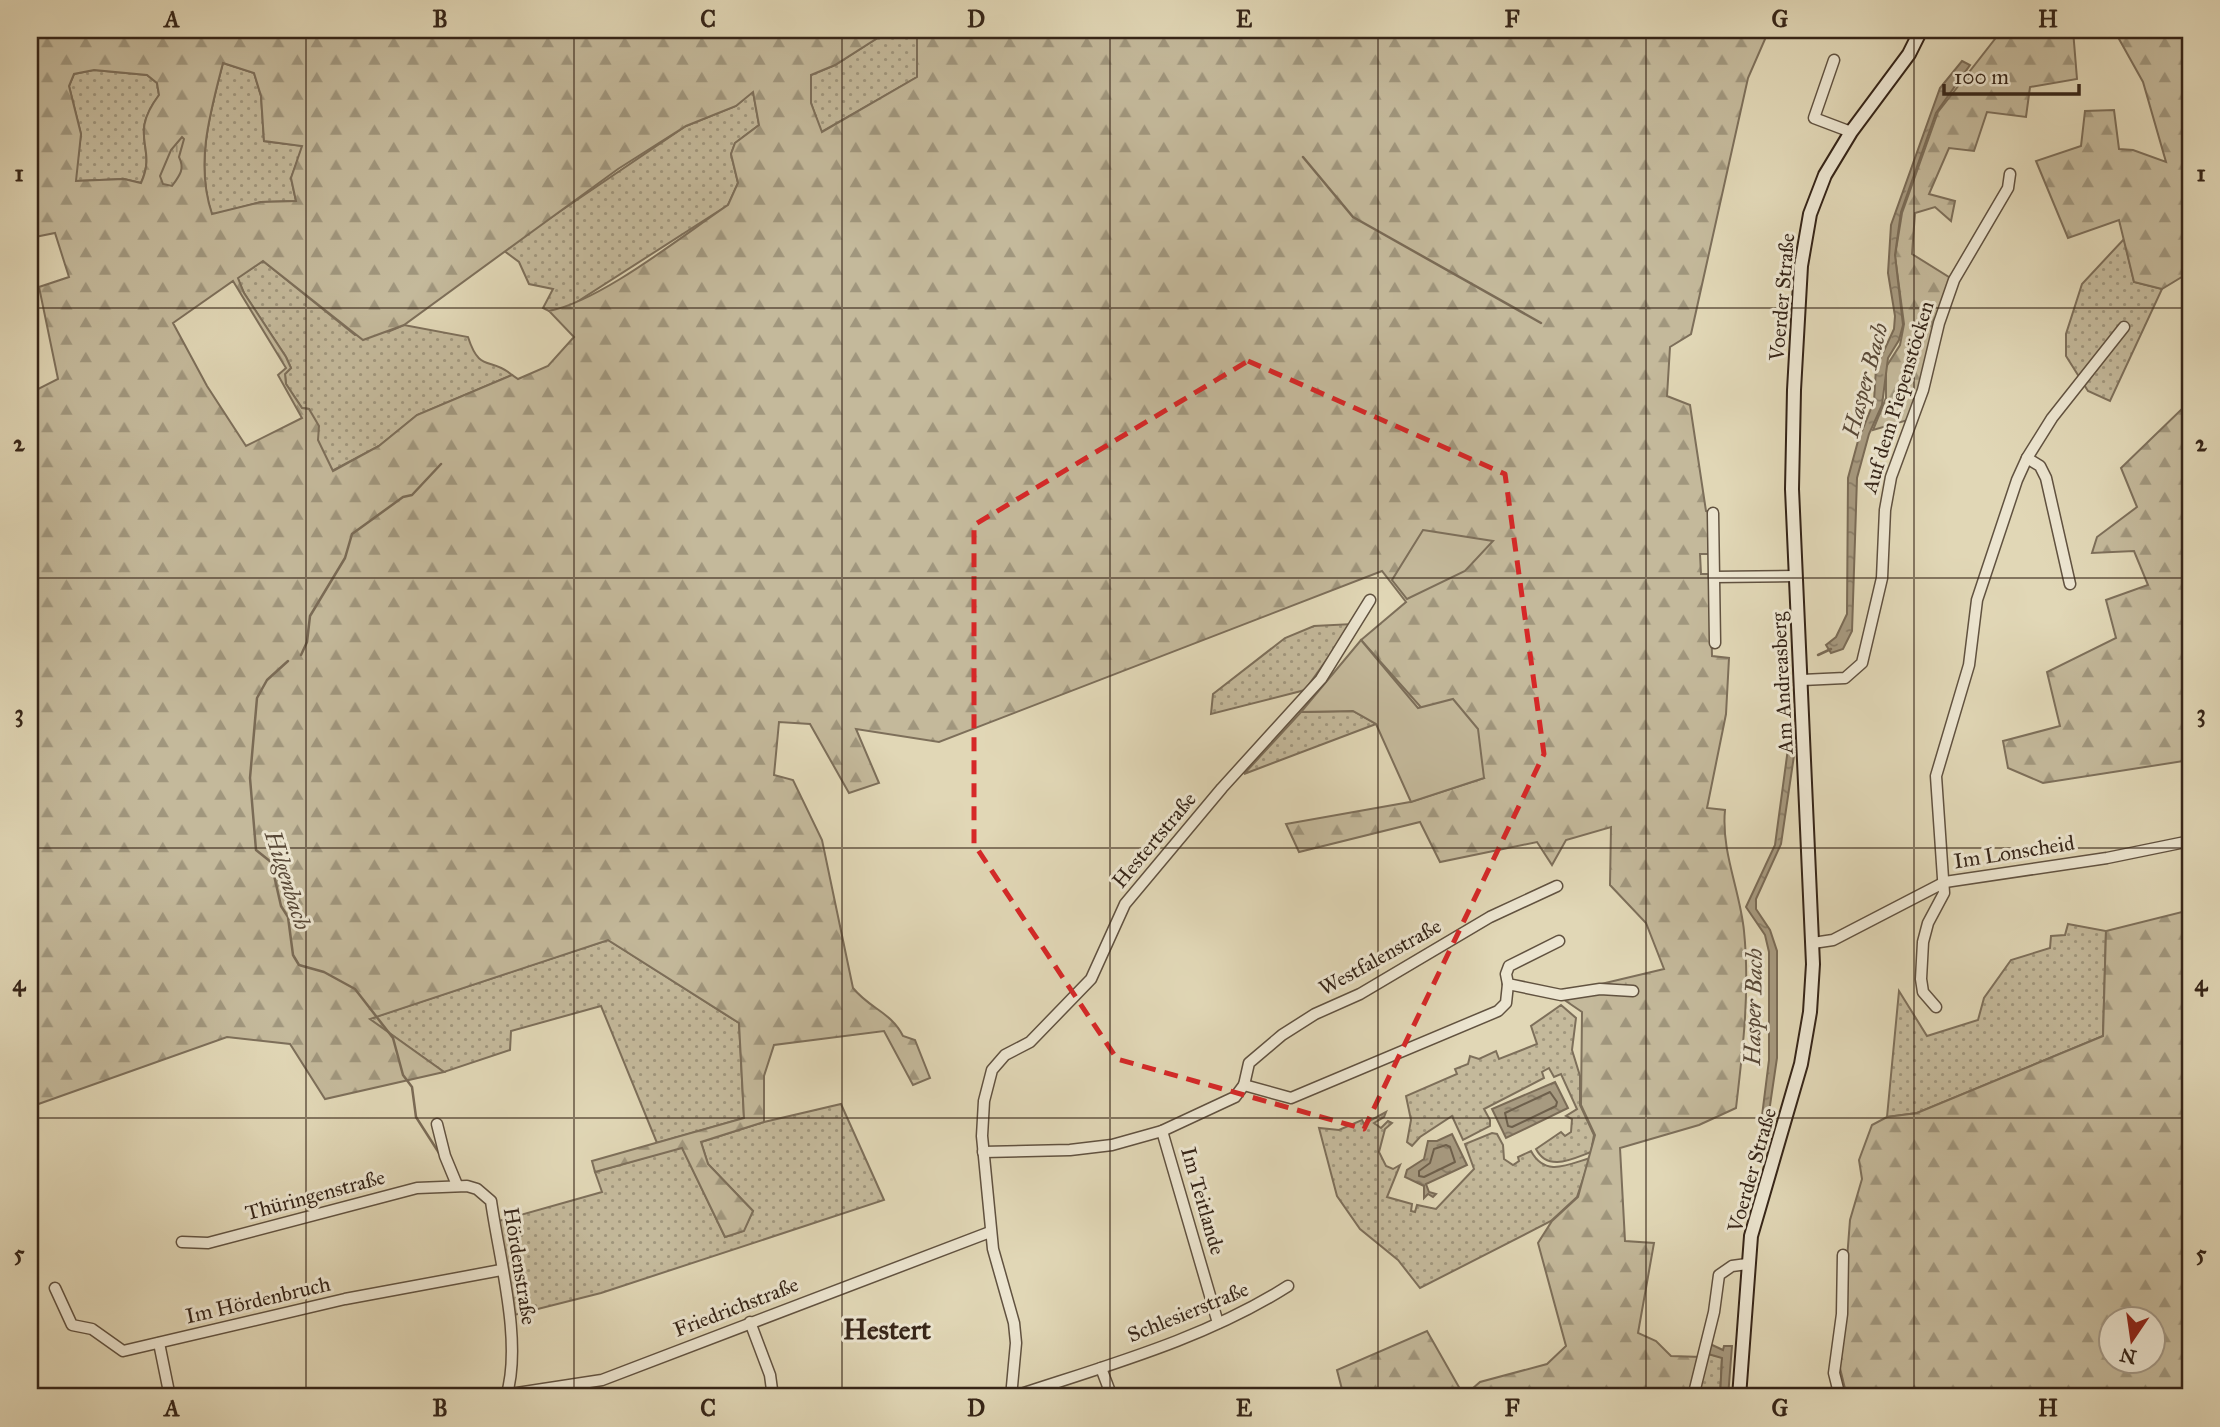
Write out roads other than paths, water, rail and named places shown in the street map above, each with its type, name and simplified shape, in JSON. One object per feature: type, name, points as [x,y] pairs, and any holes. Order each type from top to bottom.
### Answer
[{"type":"main road","name":"Voerder Straße","points":[[1792,435],[1803,246],[1810,214],[1825,175],[1851,132],[1899,69],[1921,30]]},
{"type":"main road","name":"Am Andreasberg","points":[[1792,435],[1806,787]]},
{"type":"main road","name":"Voerder Straße","points":[[1739,1397],[1747,1264],[1757,1213],[1801,1064],[1810,1012],[1814,943],[1806,787]]},
{"type":"street","points":[[1834,60],[1814,118],[1851,132]]},
{"type":"street","name":"Auf dem Piepenstöcken","points":[[1802,680],[1845,678],[1862,663],[1882,578],[1885,510],[1891,477],[1923,390],[1939,323],[1954,280],[2008,188],[2010,174]]},
{"type":"street","points":[[1936,1007],[1923,992],[1922,962],[1928,923],[1944,893],[1945,882],[1936,776],[1969,665],[1977,600],[2017,480],[2027,458],[2052,418],[2124,327]]},
{"type":"street","points":[[2027,458],[2040,467],[2046,478],[2070,584]]},
{"type":"street","points":[[1713,513],[1715,643]]},
{"type":"street","points":[[1714,577],[1796,576]]},
{"type":"street","name":"Hestertstraße","points":[[1011,1397],[1016,1343],[1014,1323],[990,1232],[983,1152],[984,1101],[998,1061],[1030,1042],[1091,979],[1125,904],[1222,788],[1321,679],[1370,600]]},
{"type":"street","name":"Im Lonscheid","points":[[1814,943],[1833,940],[1945,882],[2106,858],[2190,841]]},
{"type":"street","name":"Westfalenstraße","points":[[983,1152],[1080,1149],[1112,1145],[1163,1131],[1235,1097],[1244,1085],[1250,1063],[1282,1035],[1315,1014],[1360,994],[1490,917],[1558,886]]},
{"type":"street","points":[[1244,1085],[1291,1098],[1498,1011],[1506,1003],[1506,974],[1509,966],[1559,941]]},
{"type":"street","points":[[1508,984],[1561,995],[1600,989],[1633,991]]},
{"type":"street","points":[[437,1124],[445,1156],[457,1185]]},
{"type":"street","name":"Im Teitlande","points":[[1163,1131],[1218,1323]]},
{"type":"street","name":"Thüringenstraße","points":[[182,1242],[208,1243],[417,1188],[457,1185]]},
{"type":"street","name":"Hördenstraße","points":[[457,1185],[477,1189],[491,1201],[511,1330],[512,1363],[506,1395]]},
{"type":"street","name":"Friedrichstraße","points":[[491,1397],[602,1380],[990,1232]]},
{"type":"street","points":[[1840,1397],[1834,1373],[1842,1314],[1843,1255]]},
{"type":"street","points":[[1693,1397],[1714,1312],[1719,1275],[1729,1268],[1747,1264]]},
{"type":"street","name":"Im Hördenbruch","points":[[55,1288],[72,1325],[92,1329],[123,1352],[345,1299],[500,1270]]},
{"type":"street","name":"Schlesierstraße","points":[[1011,1397],[1101,1368],[1248,1311],[1288,1286]]},
{"type":"street","points":[[750,1322],[770,1375],[773,1397]]},
{"type":"street","points":[[159,1343],[170,1397]]},
{"type":"street","points":[[1101,1368],[1112,1397]]},
{"type":"water","points":[[1962,61],[1970,65],[1936,113],[1901,212],[1895,255],[1903,325],[1899,340],[1888,358],[1882,405],[1869,434],[1857,478],[1852,631],[1843,649],[1831,653],[1826,645],[1836,637],[1847,614],[1848,478],[1858,441],[1874,401],[1876,368],[1894,329],[1895,316],[1888,273],[1891,225],[1940,88]]},
{"type":"water","points":[[1789,741],[1796,742],[1781,844],[1756,899],[1756,909],[1770,930],[1777,951],[1777,1058],[1768,1119],[1762,1116],[1769,1060],[1769,952],[1765,935],[1746,907],[1775,845]]},
{"type":"water","points":[[1555,1082],[1568,1108],[1506,1138],[1492,1109]]},
{"type":"water","points":[[1452,1134],[1467,1165],[1426,1184],[1429,1192],[1436,1194],[1433,1197],[1428,1194],[1424,1198],[1424,1186],[1405,1177],[1407,1170],[1424,1159],[1428,1141],[1437,1141]]},
{"type":"water","points":[[1710,1344],[1723,1350],[1724,1346],[1732,1346],[1728,1397],[1720,1397],[1722,1358],[1708,1354]]},
{"type":"waterway","points":[[1303,157],[1353,217],[1541,323]]},
{"type":"waterway","name":"Hilgenbach","points":[[301,655],[307,642],[310,616],[345,558],[352,534],[403,497],[412,495],[441,464]]},
{"type":"waterway","name":"Hasper Bach","points":[[1818,655],[1831,649]]},
{"type":"waterway","name":"Hilgenbach","points":[[288,661],[267,680],[257,698],[250,778],[256,850],[271,862],[281,906],[288,917],[293,955],[299,965],[324,972],[355,989],[393,1038],[403,1075],[412,1087],[416,1117],[439,1153]]},
{"type":"district","name":"Hestert","points":[[887,1329]]}]
